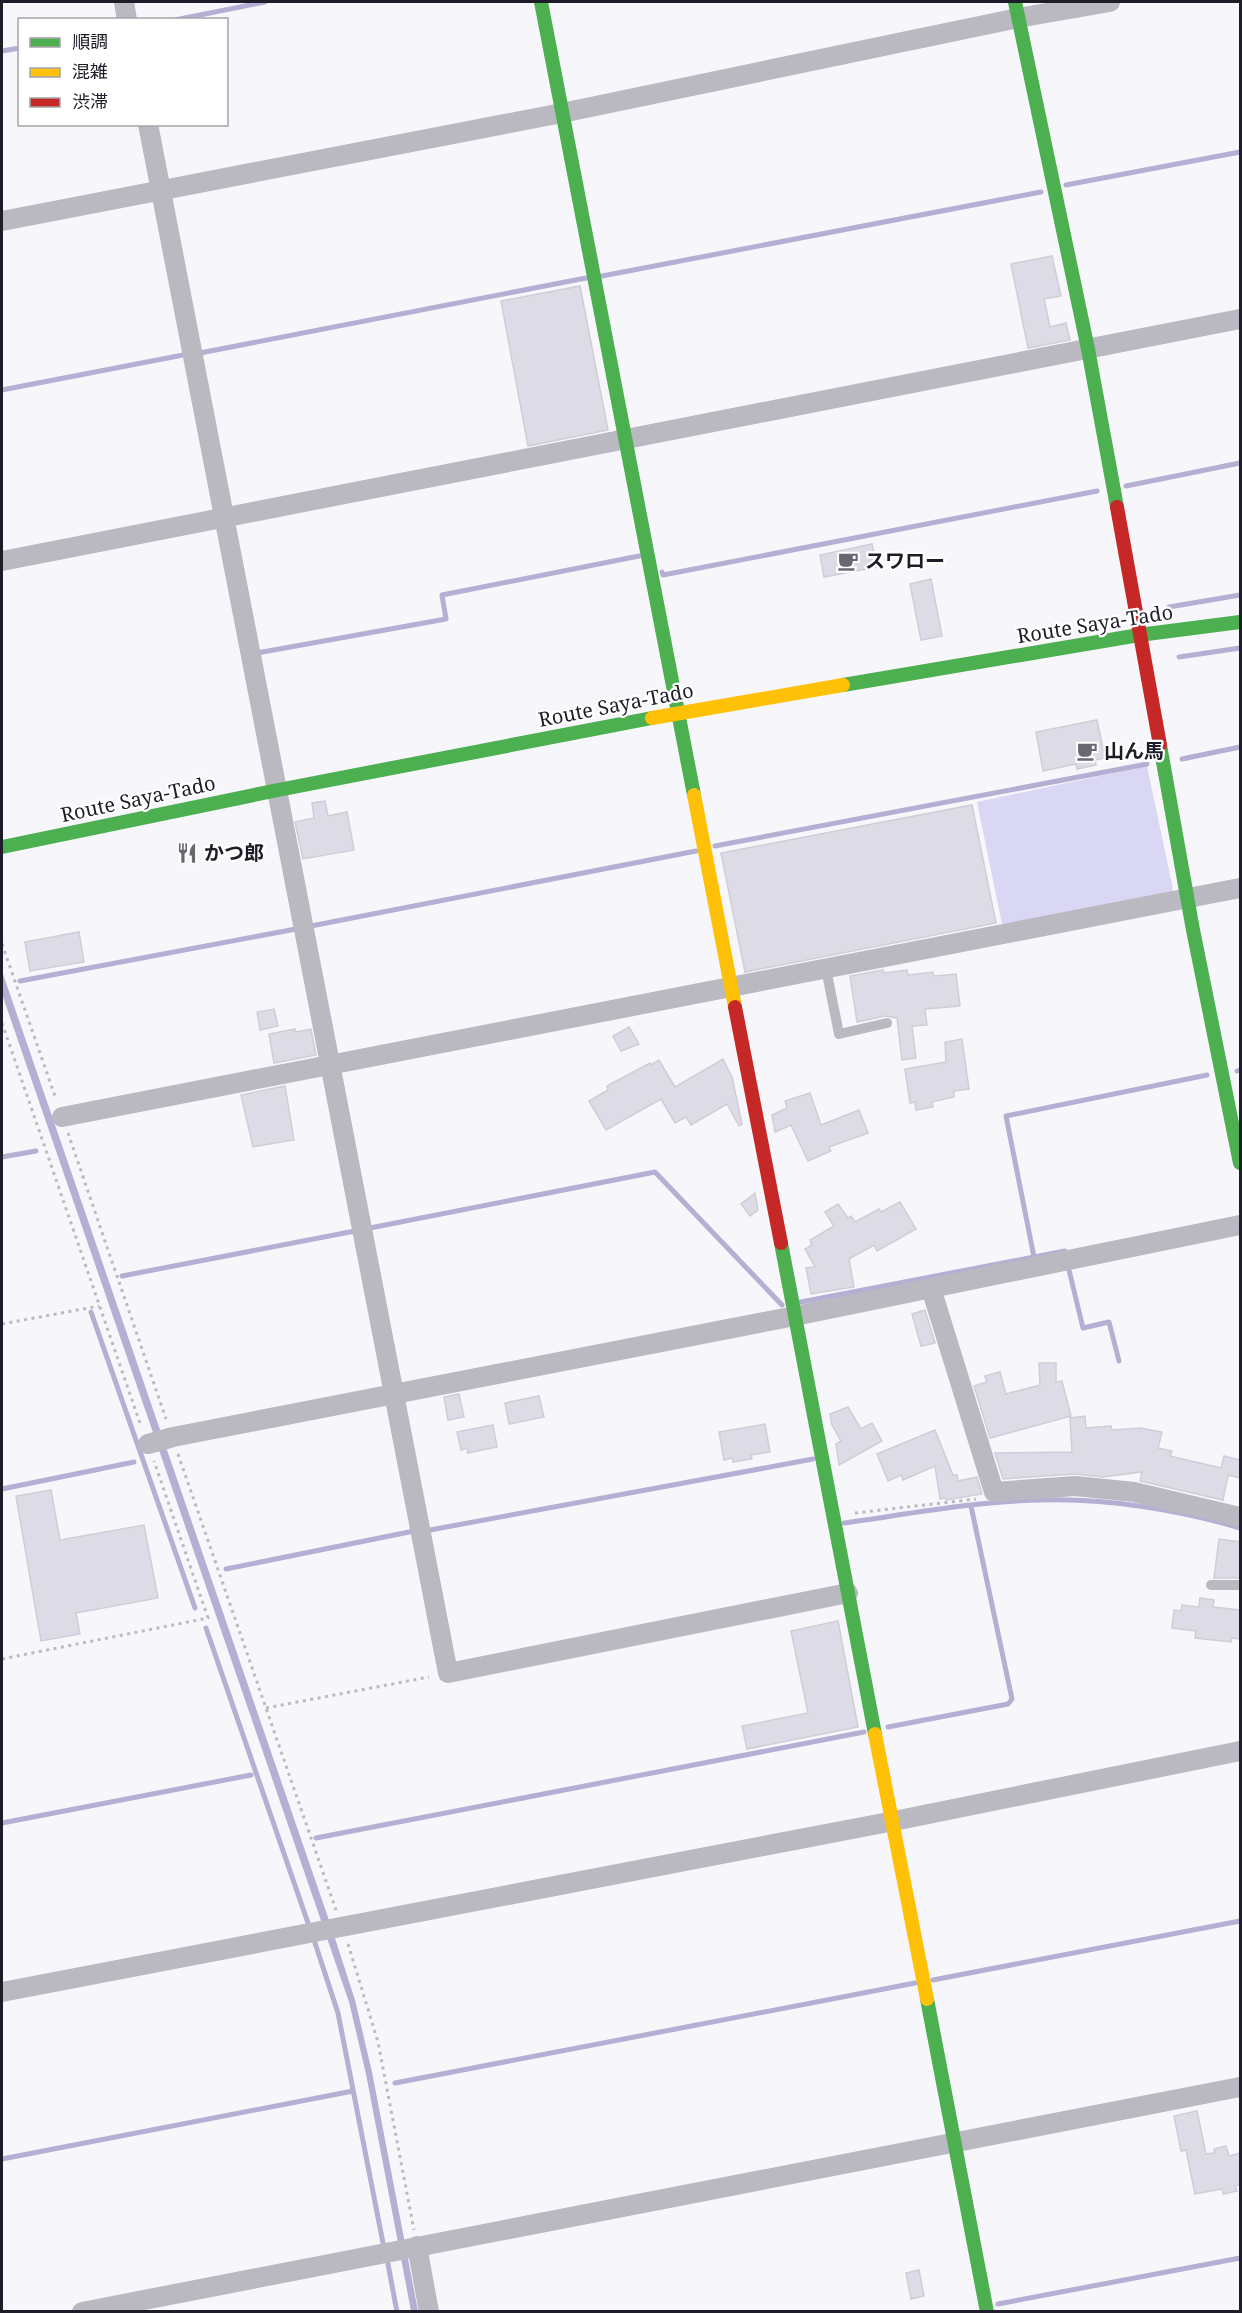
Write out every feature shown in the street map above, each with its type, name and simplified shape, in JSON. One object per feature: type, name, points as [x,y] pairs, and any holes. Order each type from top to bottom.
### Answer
[{"type":"street","points":[[124,2],[127,18]]},
{"type":"street","points":[[541,2],[987,2312]]},
{"type":"street","points":[[2,221],[562,113],[1016,10],[1110,2]]},
{"type":"street","points":[[1016,10],[1088,349],[1188,898],[1240,1162]]},
{"type":"street","points":[[148,126],[448,1673],[848,1593]]},
{"type":"street","points":[[2,561],[1240,319]]},
{"type":"street","name":"Route Saya-Tado","points":[[2,847],[278,790],[678,713],[1139,635],[1240,622]]},
{"type":"street","points":[[62,1117],[1240,888]]},
{"type":"street","points":[[148,1444],[173,1437],[795,1316],[1240,1225]]},
{"type":"street","points":[[931,1288],[994,1492],[1076,1486],[1134,1492],[1240,1517]]},
{"type":"street","points":[[2,1992],[894,1821],[1240,1751]]},
{"type":"street","points":[[82,2312],[1240,2087]]},
{"type":"street","points":[[408,2248],[429,2312]]},
{"type":"lane","points":[[826,969],[839,1034],[887,1023]]},
{"type":"lane","points":[[1212,1585],[1240,1585]]},
{"type":"path","points":[[2,944],[266,1708],[333,1928],[366,1996],[378,2042],[408,2248]]},
{"type":"path","points":[[2,1023],[208,1618],[2,1659]]},
{"type":"path","points":[[2,1324],[99,1306]]},
{"type":"path","points":[[835,1516],[986,1498],[994,1492]]},
{"type":"path","points":[[266,1708],[448,1673]]},
{"type":"shaded area","points":[[1147,766],[1173,889],[1168,897],[1003,929],[977,802]]},
{"type":"shaded area","points":[[2,971],[355,2000],[372,2072],[418,2311],[411,2311],[366,2074],[349,2002],[2,994]]},
{"type":"building","points":[[1052,256],[1061,296],[1044,299],[1050,327],[1066,323],[1070,340],[1028,348],[1011,264]]},
{"type":"building","points":[[580,286],[608,430],[528,446],[501,301]]},
{"type":"building","points":[[872,544],[877,567],[824,577],[820,555]]},
{"type":"building","points":[[931,579],[942,636],[921,640],[910,584]]},
{"type":"building","points":[[1097,720],[1105,758],[1095,760],[1096,765],[1077,769],[1076,764],[1043,771],[1036,732]]},
{"type":"building","points":[[325,801],[328,816],[347,812],[354,850],[303,859],[295,822],[314,818],[312,803]]},
{"type":"building","points":[[972,805],[996,923],[745,972],[721,853]]},
{"type":"building","points":[[79,932],[84,962],[30,971],[25,942]]},
{"type":"building","points":[[883,970],[883,973],[907,970],[908,975],[933,972],[934,976],[956,974],[960,1006],[925,1009],[927,1025],[912,1026],[916,1058],[902,1060],[897,1018],[885,1016],[857,1022],[850,976]]},
{"type":"building","points":[[274,1009],[278,1026],[260,1030],[257,1012]]},
{"type":"building","points":[[629,1027],[639,1044],[621,1051],[613,1036]]},
{"type":"building","points":[[295,1029],[295,1032],[311,1029],[316,1055],[274,1063],[269,1034]]},
{"type":"building","points":[[962,1039],[969,1089],[954,1091],[954,1097],[932,1102],[933,1107],[916,1110],[915,1102],[910,1103],[905,1069],[946,1062],[945,1042]]},
{"type":"building","points":[[723,1059],[732,1077],[742,1124],[739,1126],[727,1104],[691,1125],[686,1117],[675,1123],[661,1099],[606,1130],[589,1101],[608,1090],[607,1086],[659,1060],[675,1087]]},
{"type":"building","points":[[285,1086],[294,1140],[253,1147],[241,1095]]},
{"type":"building","points":[[810,1093],[821,1125],[859,1110],[868,1133],[829,1147],[831,1151],[808,1161],[791,1125],[775,1132],[772,1115],[787,1108],[785,1101]]},
{"type":"building","points":[[755,1193],[758,1210],[750,1216],[741,1204]]},
{"type":"building","points":[[900,1202],[916,1229],[877,1251],[874,1245],[849,1259],[854,1287],[811,1294],[806,1268],[815,1267],[805,1249],[812,1245],[810,1240],[834,1226],[825,1212],[838,1204],[848,1218],[851,1216],[855,1222],[879,1209],[881,1212]]},
{"type":"building","points":[[925,1310],[935,1343],[921,1346],[912,1314]]},
{"type":"building","points":[[1039,1363],[1056,1363],[1056,1382],[1062,1381],[1071,1416],[990,1438],[974,1386],[987,1382],[985,1376],[1000,1372],[1006,1394],[1040,1385]]},
{"type":"building","points":[[459,1394],[464,1417],[448,1420],[444,1397]]},
{"type":"building","points":[[539,1396],[544,1417],[509,1424],[505,1403]]},
{"type":"building","points":[[848,1407],[861,1429],[872,1423],[882,1441],[839,1465],[836,1444],[841,1441],[832,1425],[830,1414]]},
{"type":"building","points":[[1085,1416],[1086,1428],[1111,1426],[1112,1430],[1140,1428],[1162,1432],[1158,1448],[1172,1451],[1170,1456],[1221,1468],[1224,1456],[1240,1460],[1240,1478],[1228,1475],[1223,1500],[1140,1481],[1142,1472],[1103,1477],[1074,1474],[1003,1479],[995,1453],[1072,1452],[1070,1418]]},
{"type":"building","points":[[765,1424],[770,1452],[751,1455],[752,1459],[733,1462],[733,1458],[724,1460],[719,1432]]},
{"type":"building","points":[[493,1425],[497,1447],[468,1453],[467,1448],[461,1450],[457,1432]]},
{"type":"building","points":[[935,1430],[953,1475],[957,1475],[958,1481],[977,1477],[982,1494],[940,1499],[935,1466],[903,1480],[901,1475],[888,1481],[877,1454]]},
{"type":"building","points":[[51,1490],[60,1540],[144,1525],[158,1598],[76,1613],[80,1634],[41,1641],[16,1496]]},
{"type":"building","points":[[1219,1539],[1240,1542],[1240,1578],[1214,1578]]},
{"type":"building","points":[[1200,1598],[1214,1600],[1213,1607],[1240,1610],[1240,1639],[1232,1638],[1231,1642],[1195,1638],[1196,1631],[1172,1628],[1174,1610],[1181,1611],[1182,1605],[1199,1607]]},
{"type":"building","points":[[838,1621],[858,1727],[747,1749],[742,1726],[808,1713],[791,1631]]},
{"type":"building","points":[[1197,2111],[1206,2154],[1215,2153],[1214,2149],[1226,2146],[1229,2156],[1240,2153],[1240,2185],[1235,2186],[1237,2191],[1223,2194],[1222,2189],[1195,2194],[1186,2150],[1181,2151],[1174,2116]]},
{"type":"building","points":[[919,2270],[924,2296],[911,2299],[906,2273]]},
{"type":"waterway","points":[[185,18],[265,2]]},
{"type":"waterway","points":[[2,51],[18,48]]},
{"type":"waterway","points":[[1066,185],[1240,152]]},
{"type":"waterway","points":[[602,276],[1041,192]]},
{"type":"waterway","points":[[200,353],[586,278]]},
{"type":"waterway","points":[[2,390],[183,355]]},
{"type":"waterway","points":[[1126,486],[1240,463]]},
{"type":"waterway","points":[[662,572],[663,575],[1097,491]]},
{"type":"waterway","points":[[257,653],[446,619],[442,595],[639,556]]},
{"type":"waterway","points":[[1169,607],[1240,595]]},
{"type":"waterway","points":[[1179,657],[1240,648]]},
{"type":"waterway","points":[[1182,759],[1240,747]]},
{"type":"waterway","points":[[715,846],[1147,764]]},
{"type":"waterway","points":[[311,926],[696,851]]},
{"type":"waterway","points":[[20,981],[296,929]]},
{"type":"waterway","points":[[1034,1257],[1006,1116],[1207,1075]]},
{"type":"waterway","points":[[2,1157],[36,1151]]},
{"type":"waterway","points":[[370,1228],[655,1172],[782,1305]]},
{"type":"waterway","points":[[122,1276],[355,1231]]},
{"type":"waterway","points":[[801,1302],[1065,1251]]},
{"type":"waterway","points":[[1069,1270],[1083,1328],[1109,1322],[1119,1361]]},
{"type":"waterway","points":[[91,1312],[195,1608]]},
{"type":"waterway","points":[[430,1530],[813,1459]]},
{"type":"waterway","points":[[2,1489],[134,1462]]},
{"type":"waterway","points":[[844,1523],[968,1505],[1067,1500],[1143,1506],[1240,1528]]},
{"type":"waterway","points":[[888,1727],[1008,1704],[1012,1699],[971,1506]]},
{"type":"waterway","points":[[226,1569],[414,1531]]},
{"type":"waterway","points":[[206,1628],[308,1923]]},
{"type":"waterway","points":[[316,1838],[864,1732]]},
{"type":"waterway","points":[[2,1823],[251,1775]]},
{"type":"waterway","points":[[933,1980],[1240,1921]]},
{"type":"waterway","points":[[315,1943],[338,2013],[383,2243]]},
{"type":"waterway","points":[[395,2083],[915,1983]]},
{"type":"waterway","points":[[2,2159],[353,2091]]},
{"type":"waterway","points":[[998,2304],[1240,2258]]},
{"type":"waterway","points":[[388,2264],[397,2312]]},
{"type":"traffic: fast","points":[[541,2],[694,795]]},
{"type":"traffic: fast","points":[[1015,2],[1088,349],[1117,507]]},
{"type":"traffic: fast","points":[[843,685],[1139,635],[1240,622]]},
{"type":"traffic: fast","points":[[2,847],[278,790],[652,718]]},
{"type":"traffic: fast","points":[[1160,745],[1193,930],[1240,1163]]},
{"type":"traffic: fast","points":[[781,1243],[875,1734]]},
{"type":"traffic: fast","points":[[927,1999],[987,2312]]},
{"type":"traffic: slow","points":[[652,718],[843,685]]},
{"type":"traffic: slow","points":[[694,795],[735,1007]]},
{"type":"traffic: slow","points":[[875,1734],[927,1999]]},
{"type":"traffic: jam","points":[[1117,507],[1160,745]]},
{"type":"traffic: jam","points":[[735,1007],[781,1243]]},
{"type":"place","name":"スワロー","points":[[848,561]]},
{"type":"place","name":"山ん馬","points":[[1087,751]]},
{"type":"place","name":"かつ郎","points":[[187,853]]}]
